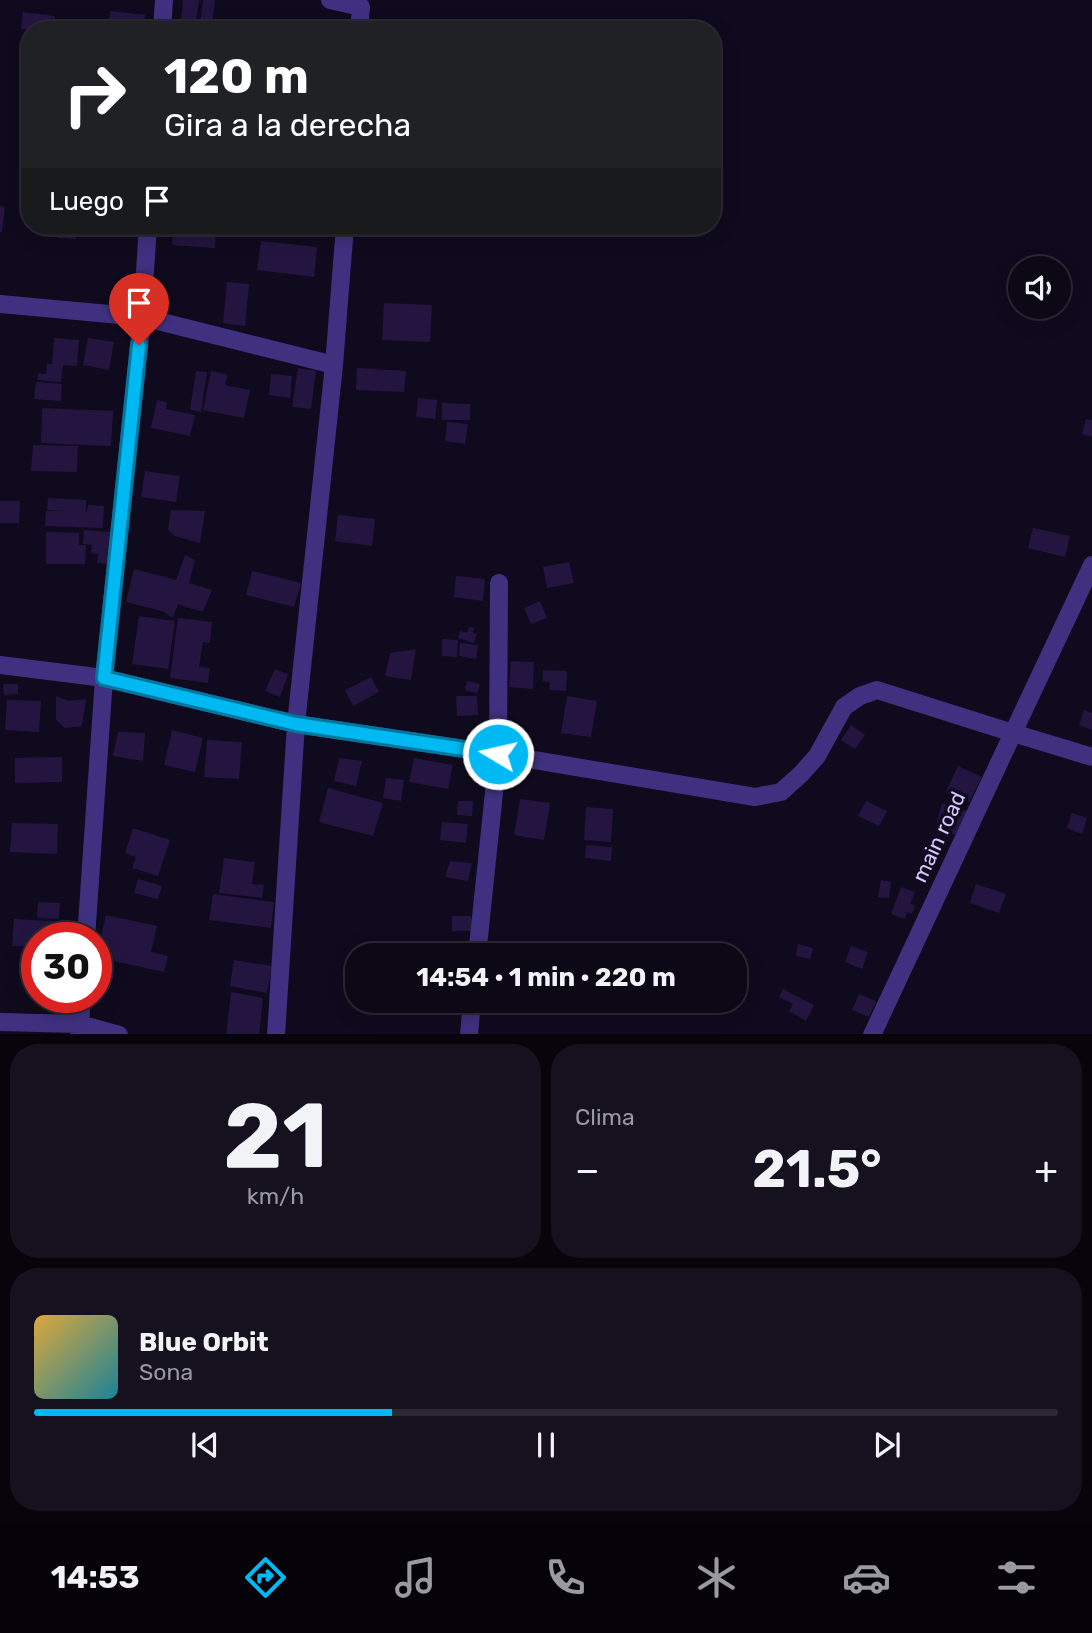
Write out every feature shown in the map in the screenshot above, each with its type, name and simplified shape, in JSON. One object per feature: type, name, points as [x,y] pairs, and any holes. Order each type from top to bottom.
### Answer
[{"type":"street","points":[[163,21],[164,0]]},
{"type":"street","points":[[330,0],[361,3],[360,21]]},
{"type":"street","points":[[87,922],[104,678],[142,317],[147,235]]},
{"type":"street","points":[[276,1034],[296,724],[334,365],[344,235]]},
{"type":"street","points":[[0,304],[142,317],[334,365]]},
{"type":"street","name":"main road","points":[[872,1034],[1092,565]]},
{"type":"street","points":[[478,943],[498,754],[499,583]]},
{"type":"street","points":[[0,665],[104,678],[296,724],[755,797],[781,792],[817,755],[844,707],[860,696],[877,690],[1092,757]]},
{"type":"street","points":[[469,1034],[471,1013]]},
{"type":"street","points":[[0,1021],[119,1034]]},
{"type":"building","points":[[183,0],[199,0],[196,21],[181,20]]},
{"type":"building","points":[[203,0],[215,0],[212,21],[200,21]]},
{"type":"building","points":[[110,11],[145,15],[144,21],[109,21]]},
{"type":"building","points":[[23,12],[55,16],[54,21],[22,21]]},
{"type":"building","points":[[0,206],[5,207],[2,232],[0,232]]},
{"type":"building","points":[[58,235],[76,235],[76,239],[58,238]]},
{"type":"building","points":[[173,235],[216,235],[215,248],[172,245]]},
{"type":"building","points":[[261,241],[317,247],[314,277],[257,270]]},
{"type":"building","points":[[227,282],[249,284],[245,326],[223,323]]},
{"type":"building","points":[[384,303],[432,305],[430,342],[382,340]]},
{"type":"building","points":[[54,338],[79,340],[77,366],[63,365],[61,382],[37,380],[38,373],[46,374],[47,364],[52,364]]},
{"type":"building","points":[[88,338],[114,342],[109,370],[83,365]]},
{"type":"building","points":[[298,368],[316,371],[311,409],[292,407]]},
{"type":"building","points":[[357,368],[406,371],[404,392],[356,390]]},
{"type":"building","points":[[196,371],[207,372],[201,412],[190,410]]},
{"type":"building","points":[[211,371],[228,375],[225,385],[250,390],[244,418],[203,410]]},
{"type":"building","points":[[271,374],[292,376],[290,398],[269,395]]},
{"type":"building","points":[[36,382],[62,384],[61,401],[34,399]]},
{"type":"building","points":[[418,398],[437,400],[435,419],[416,417]]},
{"type":"building","points":[[157,400],[167,402],[166,409],[195,415],[190,436],[151,428]]},
{"type":"building","points":[[442,403],[470,404],[470,420],[442,420]]},
{"type":"building","points":[[42,408],[113,411],[111,446],[41,443]]},
{"type":"building","points":[[1086,419],[1092,420],[1092,437],[1082,434]]},
{"type":"building","points":[[447,422],[468,424],[465,444],[445,441]]},
{"type":"building","points":[[33,445],[78,446],[77,472],[31,471]]},
{"type":"building","points":[[145,471],[180,476],[176,502],[141,497]]},
{"type":"building","points":[[48,498],[86,500],[86,512],[88,505],[104,506],[103,528],[45,526],[46,511],[65,511],[47,510]]},
{"type":"building","points":[[0,501],[20,501],[19,523],[0,523]]},
{"type":"building","points":[[171,510],[205,511],[200,543],[175,536],[168,530]]},
{"type":"building","points":[[338,515],[375,519],[372,546],[335,541]]},
{"type":"building","points":[[1033,528],[1070,536],[1065,557],[1028,548]]},
{"type":"building","points":[[84,530],[111,532],[109,564],[97,563],[98,554],[91,553],[92,545],[83,544]]},
{"type":"building","points":[[46,532],[79,533],[79,545],[86,545],[85,564],[46,564]]},
{"type":"building","points":[[185,555],[195,560],[189,583],[212,590],[203,611],[178,604],[173,618],[162,611],[126,602],[134,569],[176,580]]},
{"type":"building","points":[[569,562],[574,583],[547,588],[543,567]]},
{"type":"building","points":[[252,571],[301,583],[294,607],[246,595]]},
{"type":"building","points":[[456,576],[485,579],[483,601],[454,597]]},
{"type":"building","points":[[540,601],[547,618],[531,624],[524,608]]},
{"type":"building","points":[[139,616],[175,621],[168,669],[132,664]]},
{"type":"building","points":[[178,618],[212,622],[210,643],[203,642],[199,667],[210,668],[208,683],[170,678]]},
{"type":"building","points":[[469,627],[474,628],[473,633],[477,634],[474,643],[458,638],[460,631],[467,633]]},
{"type":"building","points":[[442,639],[458,640],[457,657],[442,656]]},
{"type":"building","points":[[460,643],[478,645],[476,659],[459,656]]},
{"type":"building","points":[[416,649],[411,680],[385,676],[390,653]]},
{"type":"building","points":[[511,661],[534,662],[533,689],[509,687]]},
{"type":"building","points":[[275,669],[288,674],[280,697],[265,691]]},
{"type":"building","points":[[543,670],[567,671],[566,691],[549,690],[550,682],[543,681]]},
{"type":"building","points":[[371,677],[379,692],[353,706],[345,690]]},
{"type":"building","points":[[467,681],[480,684],[477,693],[465,690]]},
{"type":"building","points":[[3,684],[18,684],[18,694],[4,695]]},
{"type":"building","points":[[56,696],[69,701],[86,699],[82,726],[65,728],[56,720]]},
{"type":"building","points":[[456,696],[477,696],[478,715],[457,716]]},
{"type":"building","points":[[567,696],[597,701],[591,737],[561,733]]},
{"type":"building","points":[[7,700],[41,701],[39,732],[5,730]]},
{"type":"building","points":[[1084,710],[1092,713],[1092,730],[1079,725]]},
{"type":"building","points":[[851,725],[865,735],[855,749],[841,740]]},
{"type":"building","points":[[172,730],[203,738],[195,772],[164,765]]},
{"type":"building","points":[[118,732],[145,733],[143,761],[113,756]]},
{"type":"building","points":[[207,740],[242,742],[239,779],[204,777]]},
{"type":"building","points":[[62,757],[62,782],[15,783],[15,758]]},
{"type":"building","points":[[339,758],[362,761],[356,786],[334,781]]},
{"type":"building","points":[[414,758],[453,765],[448,789],[409,782]]},
{"type":"building","points":[[958,766],[982,777],[969,802],[946,791]]},
{"type":"building","points":[[386,778],[404,780],[401,801],[383,798]]},
{"type":"building","points":[[328,788],[383,803],[373,836],[319,822]]},
{"type":"building","points":[[520,799],[550,803],[544,840],[514,835]]},
{"type":"building","points":[[458,801],[473,801],[472,816],[457,815]]},
{"type":"building","points":[[866,801],[887,811],[879,826],[858,816]]},
{"type":"building","points":[[942,803],[967,811],[959,836],[935,829]]},
{"type":"building","points":[[586,807],[613,809],[611,842],[584,840]]},
{"type":"building","points":[[1072,813],[1087,818],[1082,834],[1067,828]]},
{"type":"building","points":[[442,822],[468,824],[466,843],[440,840]]},
{"type":"building","points":[[12,823],[58,824],[57,854],[10,852]]},
{"type":"building","points":[[133,828],[170,840],[158,876],[132,868],[136,857],[125,853]]},
{"type":"building","points":[[586,845],[612,847],[611,861],[585,858]]},
{"type":"building","points":[[224,858],[255,862],[252,884],[264,885],[262,898],[219,893]]},
{"type":"building","points":[[450,861],[472,863],[468,881],[445,877]]},
{"type":"building","points":[[138,879],[162,886],[158,899],[134,893]]},
{"type":"building","points":[[881,880],[891,882],[889,898],[878,897]]},
{"type":"building","points":[[976,884],[1006,894],[999,913],[970,903]]},
{"type":"building","points":[[901,887],[915,892],[910,904],[915,905],[912,914],[907,912],[905,919],[891,914]]},
{"type":"building","points":[[213,894],[274,902],[271,928],[209,920]]},
{"type":"building","points":[[38,902],[60,903],[59,919],[37,918]]},
{"type":"building","points":[[106,915],[157,926],[151,952],[168,956],[164,972],[112,961],[112,922],[104,922]]},
{"type":"building","points":[[452,916],[471,916],[472,931],[452,931]]},
{"type":"building","points":[[14,919],[64,922],[21,922],[21,946],[12,946]]},
{"type":"building","points":[[798,944],[813,948],[810,959],[796,956]]},
{"type":"building","points":[[851,946],[868,952],[862,969],[845,962]]},
{"type":"building","points":[[234,960],[272,966],[267,993],[230,986]]},
{"type":"building","points":[[783,989],[814,1005],[806,1021],[789,1011],[793,1004],[779,997]]},
{"type":"building","points":[[231,992],[263,998],[259,1034],[226,1034]]},
{"type":"building","points":[[859,994],[876,1001],[869,1017],[852,1010]]},
{"type":"route","points":[[139,345],[104,678],[296,724],[498,754]]}]
